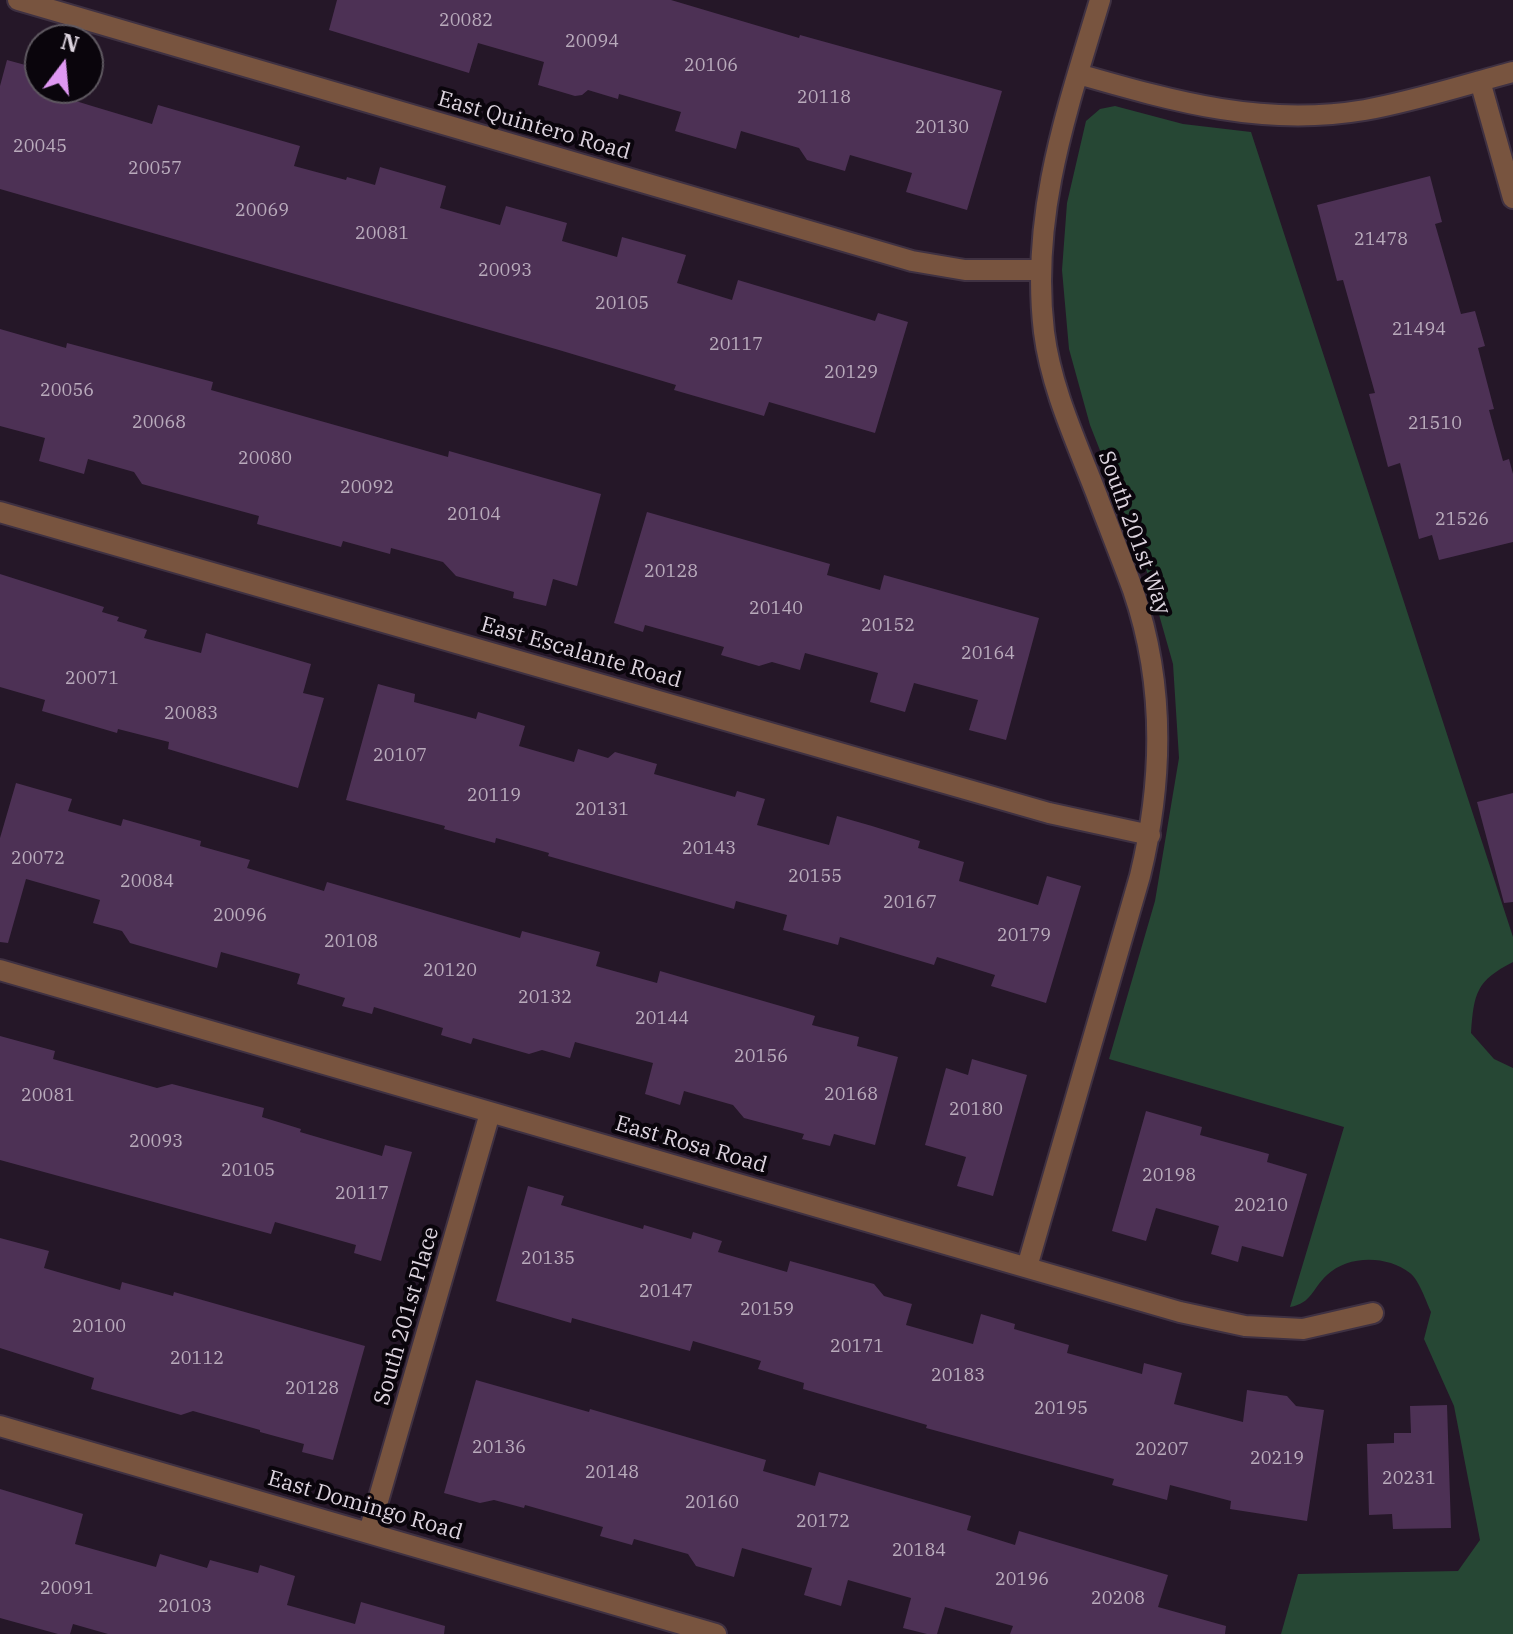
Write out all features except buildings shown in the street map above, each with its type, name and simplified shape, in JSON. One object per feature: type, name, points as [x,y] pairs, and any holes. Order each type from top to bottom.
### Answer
[{"type":"street","name":"East Quintero Road","points":[[18,0],[912,261],[965,270],[1040,270]]},
{"type":"street","name":"South 201st Way","points":[[1027,1267],[1150,835],[1157,783],[1158,739],[1152,665],[1133,592],[1053,374],[1045,333],[1040,270],[1044,213],[1054,160],[1100,0]]},
{"type":"street","points":[[1078,74],[1195,106],[1279,116],[1364,110],[1406,102],[1513,72]]},
{"type":"street","points":[[1480,81],[1513,198]]},
{"type":"street","name":"East Escalante Road","points":[[0,512],[1049,813],[1150,835]]},
{"type":"street","name":"East Rosa Road","points":[[0,970],[1180,1312],[1245,1326],[1303,1329],[1373,1313]]},
{"type":"street","name":"South 201st Place","points":[[369,1532],[490,1113]]},
{"type":"street","name":"East Domingo Road","points":[[0,1426],[716,1634]]},
{"type":"green space","points":[[1115,106],[1183,124],[1251,132],[1513,937],[1513,962],[1491,975],[1479,990],[1471,1033],[1494,1059],[1513,1068],[1513,1634],[1281,1634],[1298,1574],[1458,1571],[1480,1540],[1454,1406],[1424,1339],[1431,1312],[1410,1273],[1379,1260],[1356,1261],[1336,1268],[1307,1299],[1290,1307],[1344,1127],[1109,1059],[1155,901],[1179,758],[1173,664],[1145,565],[1090,425],[1069,349],[1062,270],[1067,203],[1086,121],[1100,109]]}]
